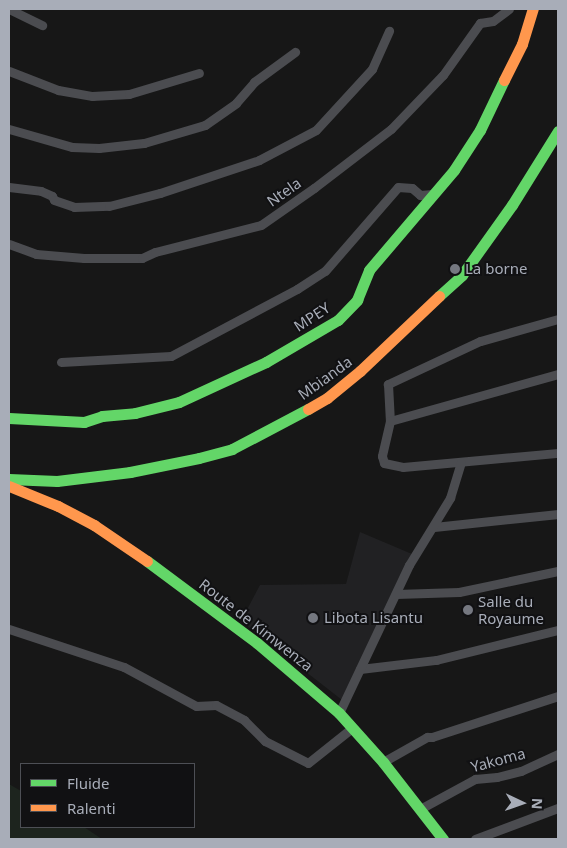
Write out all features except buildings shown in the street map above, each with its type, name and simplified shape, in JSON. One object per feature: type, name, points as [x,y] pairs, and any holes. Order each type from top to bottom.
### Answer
[{"type":"street","points":[[9,9],[42,25]]},
{"type":"street","name":"Ntela","points":[[9,244],[36,254],[84,258],[142,258],[156,252],[261,225],[314,188],[391,129],[443,75],[480,23],[492,21],[509,9]]},
{"type":"street","name":"MPEY","points":[[9,418],[84,422],[102,416],[136,414],[193,398],[266,362],[338,320],[357,300],[369,270],[454,170],[480,130],[522,44],[533,9]]},
{"type":"street","points":[[9,187],[47,192],[54,200],[74,207],[109,206],[160,194],[260,160],[316,130],[372,69],[389,31]]},
{"type":"street","points":[[9,129],[72,147],[99,148],[144,143],[205,126],[236,103],[254,82],[295,52]]},
{"type":"street","points":[[9,71],[64,92],[92,96],[129,94],[199,73]]},
{"type":"street","name":"Mbianda","points":[[9,479],[57,481],[130,472],[199,458],[232,449],[293,419],[320,402],[360,371],[462,275],[512,205],[558,131]]},
{"type":"street","points":[[61,362],[171,356],[297,289],[326,271],[398,187],[412,188],[420,195],[432,194]]},
{"type":"street","points":[[558,319],[480,341],[388,384],[390,421],[382,456],[384,463],[404,468],[558,453]]},
{"type":"street","points":[[390,421],[558,374]]},
{"type":"street","points":[[338,713],[415,554],[434,527],[450,498],[461,463]]},
{"type":"street","name":"Route de Kimwenza","points":[[9,486],[58,506],[87,521],[144,558],[257,643],[338,713],[383,762],[443,839]]},
{"type":"street","points":[[434,527],[558,514]]},
{"type":"street","points":[[396,594],[459,592],[558,571]]},
{"type":"street","points":[[9,629],[124,667],[196,706],[216,704],[244,720],[265,741],[308,763],[352,728]]},
{"type":"street","points":[[360,669],[436,660],[558,630]]},
{"type":"street","points":[[383,762],[427,737],[558,696]]},
{"type":"street","name":"Yakoma","points":[[420,809],[475,779],[497,777],[521,771],[558,754]]},
{"type":"street","points":[[476,839],[558,808]]},
{"type":"shaded area","name":"Libota Lisantu","points":[[360,532],[412,554],[342,700],[241,621],[260,585],[346,584]]},
{"type":"shaded area","points":[[9,784],[20,790],[20,828],[86,828],[102,839],[9,839]]},
{"type":"traffic: fast","points":[[9,418],[84,422],[102,416],[135,413],[179,402],[266,362],[338,320],[357,300],[369,270],[454,170],[480,130],[504,80]]},
{"type":"traffic: fast","points":[[439,296],[462,275],[512,205],[558,131]]},
{"type":"traffic: fast","points":[[9,479],[57,481],[130,472],[199,458],[232,449],[308,409]]},
{"type":"traffic: fast","points":[[147,561],[257,643],[339,713],[383,762],[443,839]]},
{"type":"traffic: slow","points":[[504,80],[522,44],[533,9]]},
{"type":"traffic: slow","points":[[308,409],[327,398],[360,371],[439,296]]},
{"type":"traffic: slow","points":[[9,486],[58,506],[94,525],[147,561]]},
{"type":"place","name":"La borne","points":[[455,269]]},
{"type":"place","name":"Salle du Royaume","points":[[468,610]]},
{"type":"place","name":"Libota Lisantu","points":[[313,618]]}]
